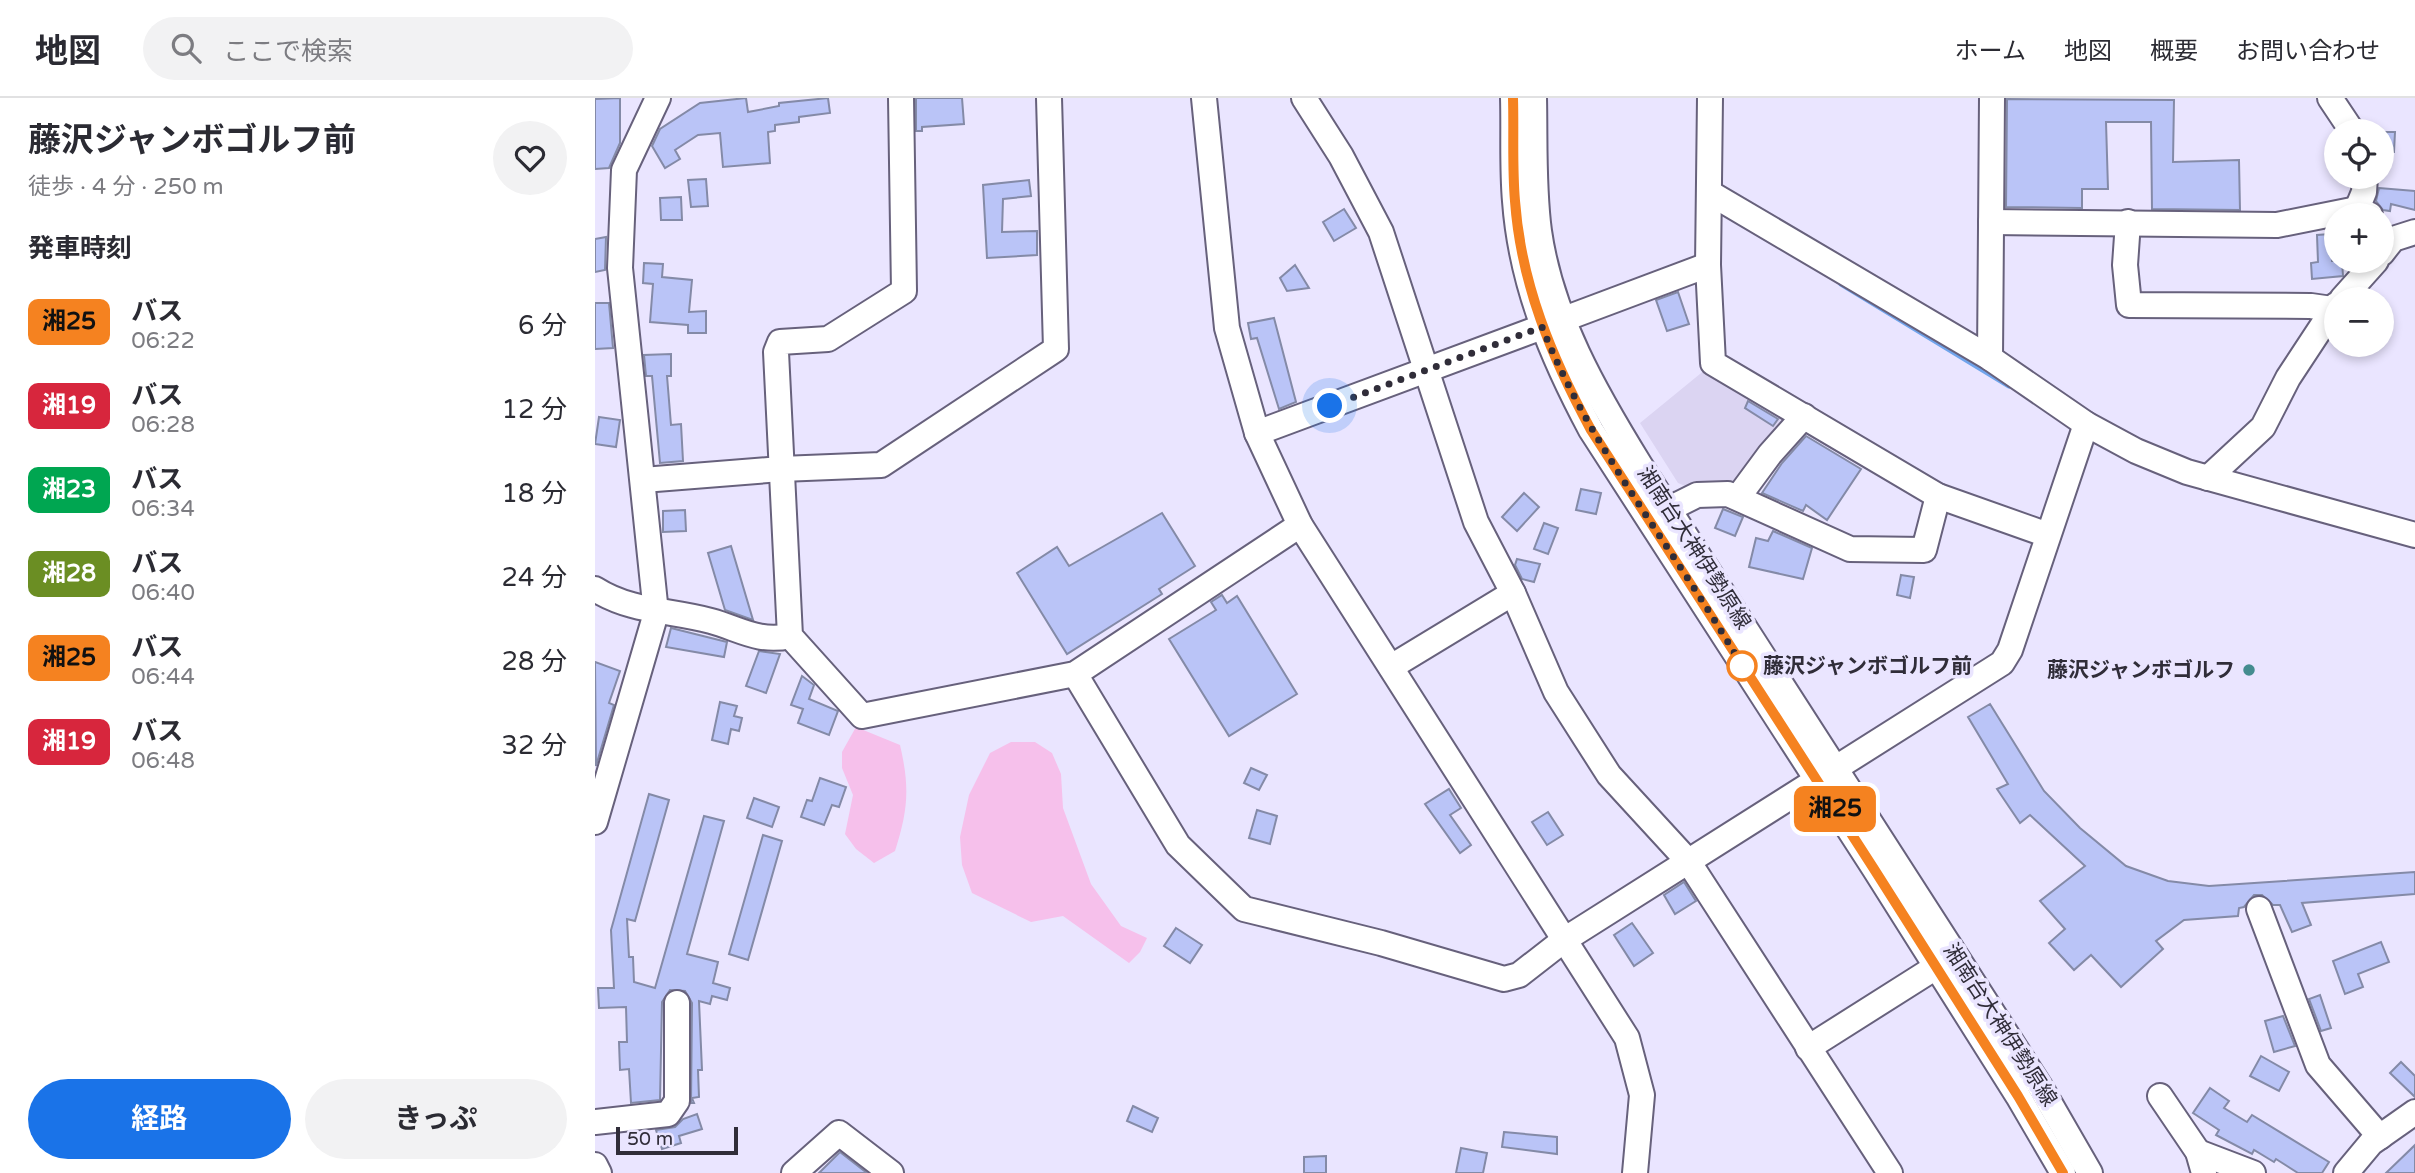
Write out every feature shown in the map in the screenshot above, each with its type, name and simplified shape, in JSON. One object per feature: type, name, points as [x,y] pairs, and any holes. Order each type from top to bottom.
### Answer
[{"type":"street","points":[[901,98],[904,290],[828,339],[780,342],[776,352],[790,636],[862,716],[1076,674],[1300,525]]},
{"type":"street","points":[[643,480],[781,469],[881,465],[1056,349],[1049,98]]},
{"type":"street","points":[[1205,98],[1227,328],[1257,433],[1300,525],[1627,1038],[1642,1095],[1635,1173]]},
{"type":"street","points":[[1304,98],[1341,156],[1381,232],[1476,522],[1513,593],[1556,692],[1609,775],[1688,861],[1890,1173]]},
{"type":"street","name":"湘南台大神伊勢原線","points":[[1513,98],[1515,200],[1527,279],[1669,509],[1825,773],[1935,967],[2018,1096],[2063,1173]]},
{"type":"street","name":"湘南台大神伊勢原線","points":[[1534,98],[1535,194],[1560,373],[1591,430],[2041,1088],[2091,1173]]},
{"type":"street","points":[[1710,98],[1708,265],[1713,363],[1938,496],[2048,534]]},
{"type":"street","points":[[1990,358],[1992,98]]},
{"type":"street","points":[[2330,98],[2344,119]]},
{"type":"street","points":[[595,822],[656,613],[620,268],[624,170],[648,103]]},
{"type":"street","points":[[1710,193],[1990,358],[2086,424],[2136,451],[2208,478],[2415,535]]},
{"type":"street","points":[[1991,222],[2294,224],[2324,219]]},
{"type":"street","points":[[2128,222],[2125,265],[2129,305],[2324,305]]},
{"type":"street","points":[[1257,433],[1708,265]]},
{"type":"street","points":[[2352,287],[2364,273]]},
{"type":"street","points":[[2208,478],[2263,427],[2288,378],[2324,324]]},
{"type":"street","points":[[1739,496],[1770,453],[1804,416]]},
{"type":"street","points":[[1076,674],[1178,845],[1244,909],[1381,943],[1504,979],[1519,975],[1564,940],[2002,663],[2010,650],[2086,424]]},
{"type":"street","points":[[1669,509],[1697,495],[1714,493],[1739,496],[1850,550],[1924,550],[1938,496]]},
{"type":"street","points":[[595,589],[609,598],[656,613],[711,621],[749,637],[775,640],[790,636]]},
{"type":"street","points":[[1391,667],[1513,593]]},
{"type":"street","points":[[2259,909],[2318,1065],[2380,1137]]},
{"type":"street","points":[[1808,1048],[1935,967]]},
{"type":"street","points":[[595,1122],[668,1114],[677,1101],[677,1003]]},
{"type":"street","points":[[2160,1096],[2201,1163],[2253,1173]]},
{"type":"street","points":[[2346,1173],[2380,1137],[2415,1112]]},
{"type":"street","points":[[794,1173],[839,1133],[891,1173]]},
{"type":"street","points":[[595,1165],[599,1173]]},
{"type":"shaded area","points":[[1706,369],[1788,421],[1737,482],[1694,481],[1685,486],[1678,483],[1640,423]]},
{"type":"shaded area","points":[[856,727],[900,745],[905,774],[905,811],[895,851],[874,863],[856,849],[845,834],[853,795],[842,768],[842,752]]},
{"type":"shaded area","points":[[1011,742],[1035,742],[1052,753],[1061,774],[1063,808],[1091,884],[1121,926],[1147,938],[1140,952],[1129,963],[1063,916],[1031,922],[972,893],[962,865],[960,837],[969,795],[990,753]]},
{"type":"building","points":[[620,98],[620,143],[609,168],[595,169],[595,99]]},
{"type":"building","points":[[746,98],[748,112],[779,106],[779,103],[828,98],[830,113],[799,117],[799,122],[775,125],[775,131],[768,132],[770,163],[723,167],[720,133],[698,135],[675,150],[680,159],[665,168],[652,146],[660,129],[700,103]]},
{"type":"building","points":[[916,98],[962,98],[964,124],[922,127],[922,131],[916,131]]},
{"type":"building","points":[[2007,99],[2174,100],[2173,162],[2239,160],[2240,210],[2152,209],[2151,122],[2106,122],[2108,189],[2082,189],[2082,208],[2006,207]]},
{"type":"building","points":[[706,179],[708,206],[691,207],[688,180]]},
{"type":"building","points":[[1029,180],[1031,196],[1003,199],[1002,232],[1037,231],[1037,255],[987,258],[983,185]]},
{"type":"building","points":[[2379,189],[2415,191],[2415,210],[2376,201]]},
{"type":"building","points":[[681,197],[682,220],[661,220],[660,198]]},
{"type":"building","points":[[1344,209],[1356,228],[1334,241],[1323,222]]},
{"type":"building","points":[[2324,234],[2324,273],[2343,273],[2343,276],[2312,279],[2311,263],[2318,262],[2317,235]]},
{"type":"building","points":[[606,237],[605,270],[595,272],[595,239]]},
{"type":"building","points":[[644,263],[663,264],[662,277],[692,280],[689,312],[706,311],[706,333],[688,333],[688,325],[650,322],[653,284],[643,283]]},
{"type":"building","points":[[1295,265],[1309,288],[1287,291],[1280,278]]},
{"type":"building","points":[[1678,292],[1689,324],[1667,331],[1656,300]]},
{"type":"building","points":[[595,303],[609,303],[613,348],[595,349]]},
{"type":"building","points":[[1274,318],[1296,402],[1279,409],[1257,338],[1251,339],[1248,323]]},
{"type":"building","points":[[671,354],[671,376],[667,376],[671,425],[681,424],[683,461],[660,463],[652,376],[646,376],[644,355]]},
{"type":"building","points":[[1748,401],[1778,419],[1773,426],[1745,408]]},
{"type":"building","points":[[599,417],[620,420],[616,447],[595,444]]},
{"type":"building","points":[[1806,436],[1861,469],[1827,520],[1806,505],[1803,511],[1762,493],[1782,463]]},
{"type":"building","points":[[1581,489],[1601,493],[1596,514],[1576,510]]},
{"type":"building","points":[[1524,493],[1539,507],[1517,531],[1502,517]]},
{"type":"building","points":[[1723,509],[1743,517],[1735,536],[1715,528]]},
{"type":"building","points":[[685,510],[686,531],[663,532],[663,511]]},
{"type":"building","points":[[1162,513],[1195,566],[1159,589],[1162,594],[1067,654],[1017,573],[1057,547],[1069,566]]},
{"type":"building","points":[[1544,523],[1558,528],[1548,554],[1534,549]]},
{"type":"building","points":[[1773,531],[1812,548],[1803,579],[1749,567],[1756,538],[1768,541]]},
{"type":"building","points":[[731,546],[753,620],[725,610],[708,553]]},
{"type":"building","points":[[1517,559],[1540,564],[1534,582],[1522,579],[1515,565]]},
{"type":"building","points":[[1901,575],[1914,577],[1910,598],[1897,595]]},
{"type":"building","points":[[1222,595],[1227,603],[1237,596],[1297,694],[1229,736],[1169,639],[1216,610],[1211,602]]},
{"type":"building","points":[[671,628],[727,642],[724,657],[666,647]]},
{"type":"building","points":[[759,651],[780,654],[766,693],[746,686]]},
{"type":"building","points":[[595,662],[620,671],[609,703],[614,705],[596,766]]},
{"type":"building","points":[[802,676],[814,685],[809,699],[838,711],[829,735],[798,723],[803,709],[791,705]]},
{"type":"building","points":[[720,702],[737,706],[734,716],[742,718],[739,731],[731,729],[728,744],[712,740]]},
{"type":"building","points":[[1990,704],[2044,791],[2080,828],[2126,866],[2168,881],[2209,886],[2415,872],[2415,894],[2302,903],[2311,925],[2292,932],[2280,905],[2273,905],[2262,895],[2254,895],[2244,907],[2239,908],[2238,916],[2184,920],[2156,941],[2163,949],[2121,987],[2091,955],[2074,970],[2049,943],[2065,929],[2040,901],[2085,866],[2030,815],[2020,823],[1997,789],[2008,784],[1968,717]]},
{"type":"building","points":[[1251,768],[1267,775],[1259,790],[1244,783]]},
{"type":"building","points":[[820,778],[846,787],[839,807],[832,805],[824,825],[801,817],[807,800],[812,801]]},
{"type":"building","points":[[1449,789],[1461,808],[1450,815],[1471,845],[1460,853],[1425,804]]},
{"type":"building","points":[[649,794],[669,800],[635,921],[627,919],[629,957],[633,957],[634,982],[655,988],[704,816],[724,821],[687,954],[718,962],[713,983],[730,988],[727,1000],[712,996],[710,1004],[699,1001],[702,1070],[698,1070],[699,1097],[692,1098],[694,1103],[691,1103],[692,1003],[685,991],[670,990],[662,1002],[660,1100],[631,1103],[629,1069],[620,1070],[619,1042],[627,1042],[626,1007],[599,1008],[598,988],[614,988],[611,930]]},
{"type":"building","points":[[754,798],[779,807],[772,827],[747,818]]},
{"type":"building","points":[[1257,810],[1277,816],[1270,844],[1249,838]]},
{"type":"building","points":[[1548,812],[1563,835],[1547,845],[1532,822]]},
{"type":"building","points":[[763,835],[782,841],[748,960],[729,954]]},
{"type":"building","points":[[1684,882],[1696,901],[1675,914],[1664,895]]},
{"type":"building","points":[[1632,923],[1653,953],[1634,966],[1614,935]]},
{"type":"building","points":[[1176,928],[1202,945],[1190,963],[1164,946]]},
{"type":"building","points":[[2381,942],[2389,962],[2358,974],[2363,987],[2345,994],[2333,961]]},
{"type":"building","points":[[2320,995],[2331,1028],[2321,1031],[2309,999]]},
{"type":"building","points":[[2283,1016],[2295,1046],[2274,1052],[2265,1021]]},
{"type":"building","points":[[2261,1056],[2289,1072],[2279,1091],[2250,1076]]},
{"type":"building","points":[[2401,1062],[2415,1076],[2415,1097],[2390,1073]]},
{"type":"building","points":[[2210,1088],[2229,1101],[2224,1108],[2247,1122],[2252,1115],[2329,1162],[2322,1173],[2298,1173],[2276,1159],[2274,1162],[2254,1150],[2252,1154],[2216,1135],[2219,1130],[2193,1113]]},
{"type":"building","points":[[1133,1106],[1158,1118],[1152,1132],[1127,1121]]},
{"type":"building","points":[[697,1114],[702,1129],[679,1136],[681,1143],[662,1149],[656,1130],[675,1127],[683,1119]]},
{"type":"building","points":[[1504,1132],[1557,1137],[1557,1154],[1502,1147]]},
{"type":"building","points":[[2415,1145],[2415,1173],[2386,1173]]},
{"type":"building","points":[[1461,1148],[1487,1153],[1483,1173],[1456,1173]]},
{"type":"building","points":[[840,1152],[867,1173],[819,1173]]},
{"type":"building","points":[[1326,1156],[1326,1173],[1304,1173],[1304,1157]]},
{"type":"waterway","points":[[1841,284],[2009,386]]},
{"type":"bus line","name":"湘25","points":[[1513,98],[1515,200],[1520,242],[1527,279],[1560,373],[1591,430],[1974,1026],[2063,1173]]},
{"type":"place","name":"藤沢ジャンボゴルフ前","points":[[1742,666]]},
{"type":"place","name":"藤沢ジャンボゴルフ","points":[[2249,670]]},
{"type":"route","points":[[1330,406],[1542,327],[1560,373],[1591,430],[1742,666]]}]
